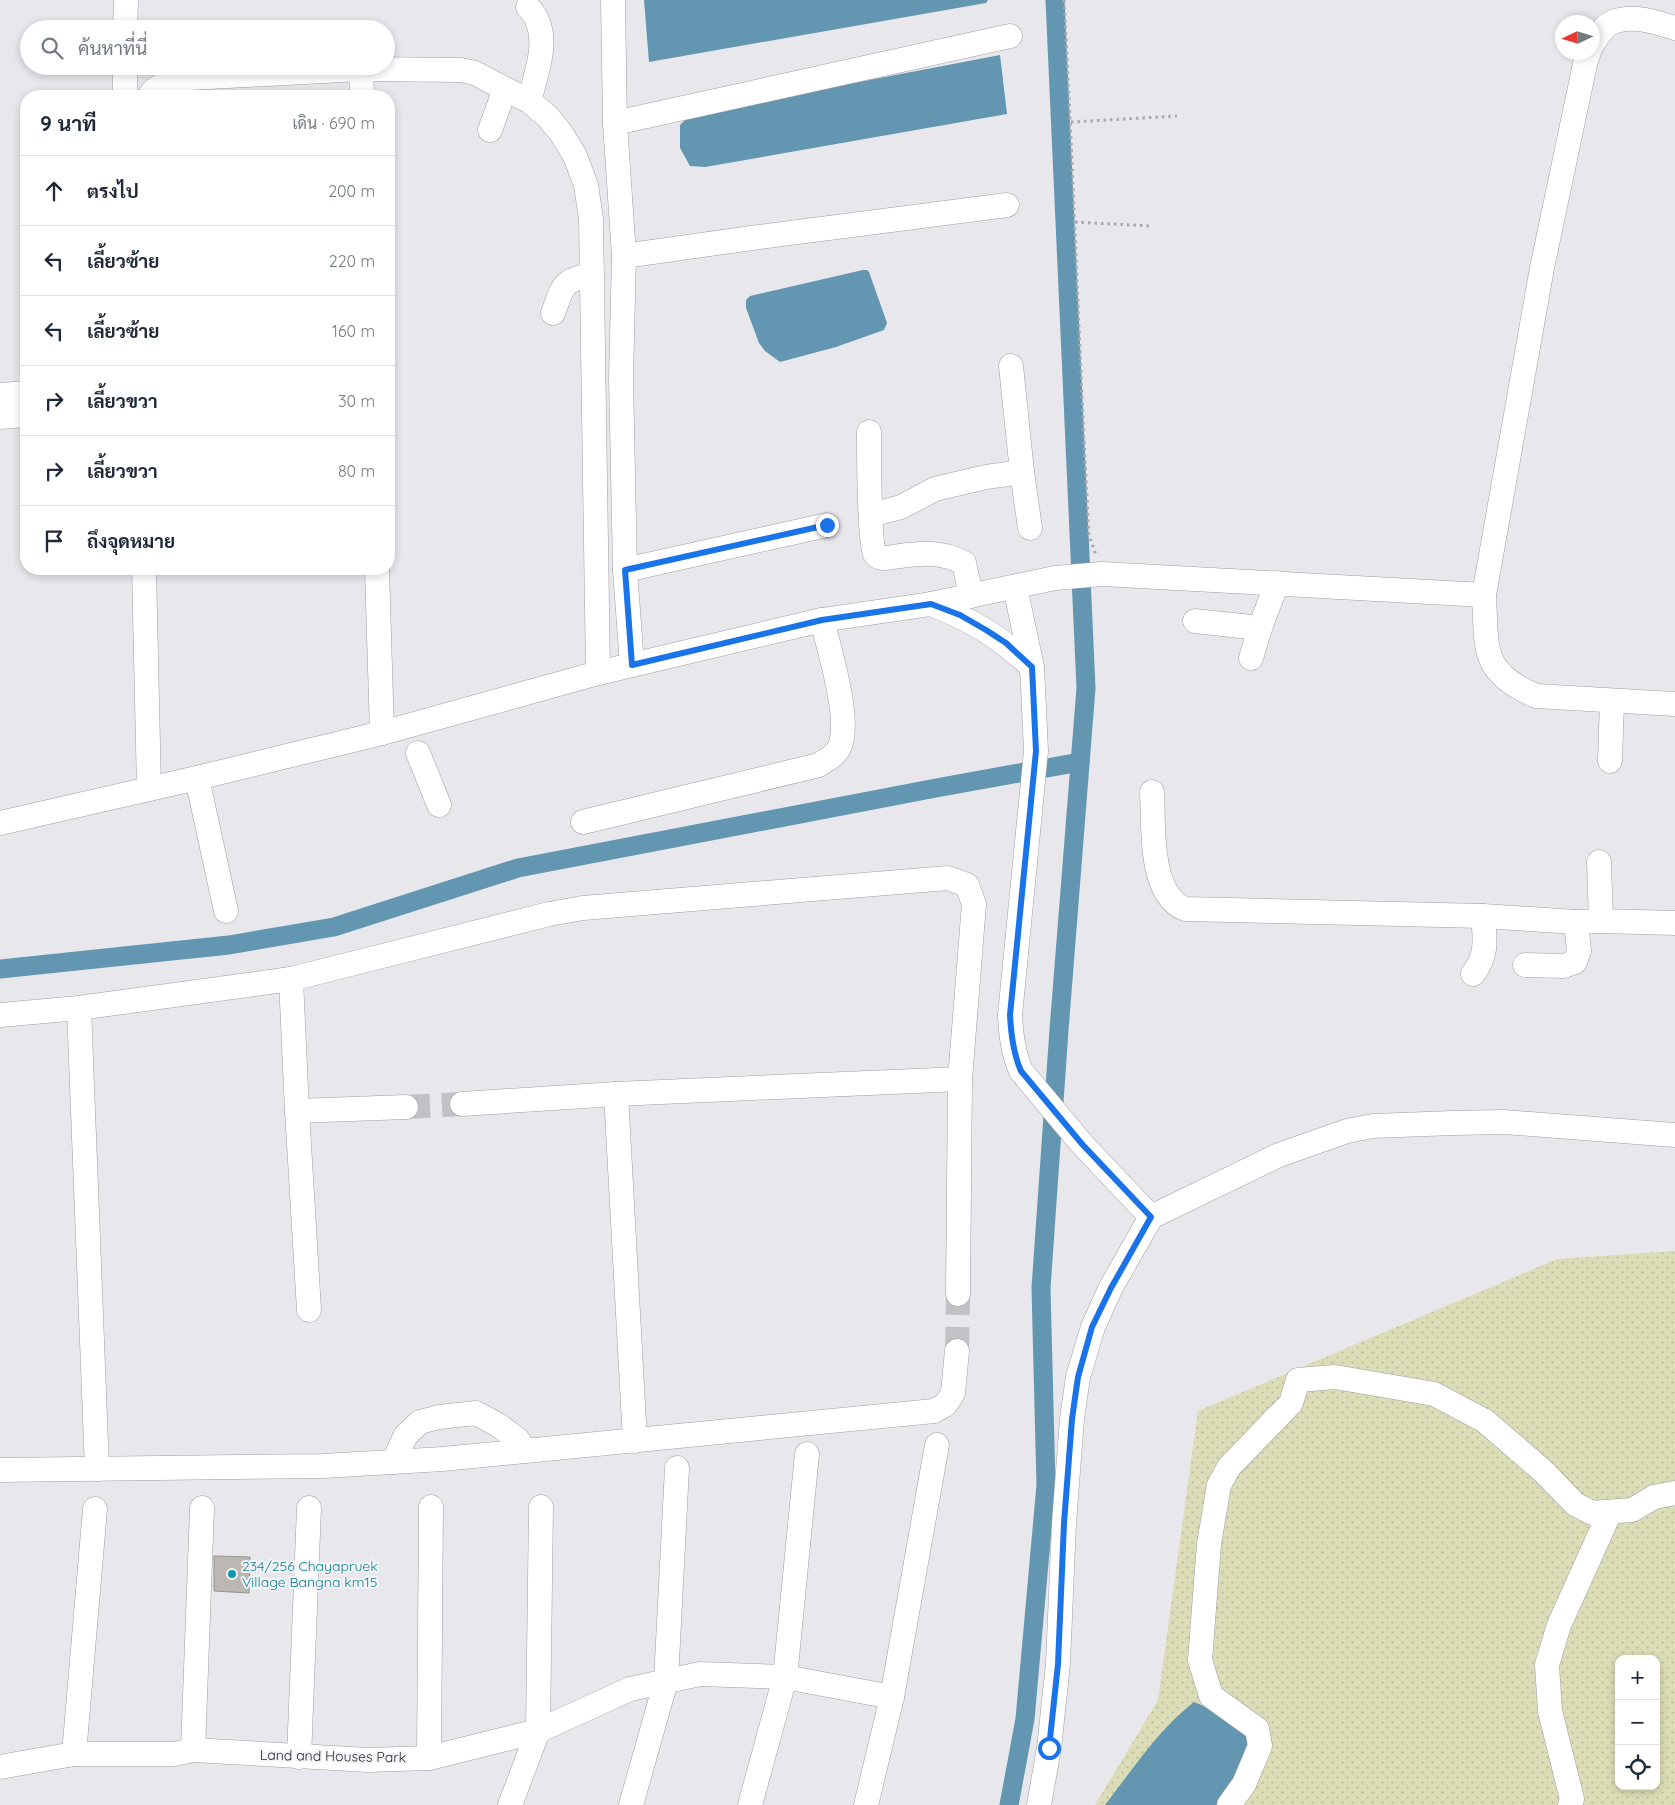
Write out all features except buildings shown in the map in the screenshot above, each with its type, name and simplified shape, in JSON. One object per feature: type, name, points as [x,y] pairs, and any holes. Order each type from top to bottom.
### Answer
[{"type":"street","points":[[125,20],[126,0]]},
{"type":"street","points":[[612,0],[615,123],[624,256],[621,378],[625,570],[632,665]]},
{"type":"street","points":[[528,7],[534,13],[541,27],[539,65],[529,101]]},
{"type":"street","points":[[1600,33],[1612,22],[1631,19],[1648,19],[1675,28]]},
{"type":"street","points":[[615,123],[1010,36]]},
{"type":"street","points":[[1585,60],[1542,268],[1484,595],[1487,647],[1493,666],[1516,688],[1536,696],[1675,704]]},
{"type":"street","points":[[395,69],[461,70],[475,72],[529,101],[547,116],[561,133],[575,156],[586,185],[592,219],[598,673]]},
{"type":"street","points":[[125,75],[125,90]]},
{"type":"street","points":[[155,90],[172,80],[258,75]]},
{"type":"street","points":[[361,75],[362,90]]},
{"type":"street","points":[[490,130],[505,88]]},
{"type":"street","points":[[624,256],[1007,205]]},
{"type":"street","points":[[553,313],[563,286],[574,279],[592,274]]},
{"type":"street","points":[[1011,366],[1030,528]]},
{"type":"street","points":[[0,395],[20,393]]},
{"type":"street","points":[[0,417],[20,415]]},
{"type":"street","points":[[869,432],[871,515],[873,548],[876,554],[880,558],[886,558],[929,553],[949,556],[958,560],[964,563],[970,596]]},
{"type":"street","points":[[871,515],[901,507],[935,489],[986,477],[1022,472]]},
{"type":"street","points":[[625,570],[827,525]]},
{"type":"street","points":[[0,823],[382,733],[414,736],[598,673],[822,620],[931,604],[1055,578],[1102,574],[1484,595]]},
{"type":"street","points":[[144,575],[149,789]]},
{"type":"street","points":[[377,575],[382,733]]},
{"type":"street","points":[[1251,658],[1277,584]]},
{"type":"street","points":[[1015,587],[1032,667],[1036,751],[1010,1015],[1011,1037],[1015,1057],[1021,1071],[1082,1144],[1151,1217]]},
{"type":"street","points":[[931,604],[960,615],[986,630],[1006,643],[1032,667]]},
{"type":"street","points":[[583,822],[819,765],[835,754],[843,736],[840,695],[822,620]]},
{"type":"street","points":[[1195,621],[1260,628]]},
{"type":"street","points":[[1610,761],[1612,700]]},
{"type":"street","points":[[414,736],[439,805]]},
{"type":"street","points":[[197,778],[226,911]]},
{"type":"street","points":[[1152,792],[1156,866],[1161,883],[1177,906],[1185,908],[1483,916],[1576,922],[1675,923]]},
{"type":"street","points":[[1599,862],[1601,921]]},
{"type":"street","points":[[0,1015],[79,1008],[291,979],[548,914],[583,908],[948,878],[966,885],[974,904],[960,1079],[958,1294]]},
{"type":"street","points":[[1473,974],[1478,968],[1486,948],[1483,916]]},
{"type":"street","points":[[1526,965],[1564,966],[1575,962],[1579,951],[1576,922]]},
{"type":"street","points":[[291,979],[296,1111],[309,1310]]},
{"type":"street","points":[[79,1008],[97,1469]]},
{"type":"street","points":[[462,1104],[616,1094],[960,1079]]},
{"type":"street","points":[[616,1094],[635,1441]]},
{"type":"street","points":[[296,1111],[406,1107]]},
{"type":"street","points":[[1039,1805],[1049,1748],[1058,1664],[1064,1523],[1072,1419],[1078,1377],[1092,1327],[1111,1288],[1151,1217],[1279,1155],[1347,1131],[1373,1126],[1452,1122],[1504,1122],[1675,1135]]},
{"type":"street","points":[[0,1470],[324,1466],[393,1462],[635,1441],[934,1411],[945,1405],[953,1393],[957,1351]]},
{"type":"street","points":[[1230,1805],[1244,1784],[1260,1746],[1257,1729],[1211,1696],[1200,1660],[1209,1544],[1219,1485],[1229,1466],[1291,1403],[1298,1380],[1336,1377],[1434,1394],[1485,1421],[1543,1471],[1575,1504],[1592,1513],[1632,1510],[1654,1497],[1675,1493]]},
{"type":"street","points":[[393,1462],[406,1435],[420,1422],[439,1417],[476,1413],[498,1425],[517,1439],[526,1451]]},
{"type":"street","points":[[866,1805],[892,1697],[937,1445]]},
{"type":"street","points":[[750,1805],[785,1677],[807,1454]]},
{"type":"street","points":[[631,1805],[666,1681],[677,1468]]},
{"type":"street","points":[[429,1758],[431,1507]]},
{"type":"street","points":[[510,1805],[538,1731],[541,1507]]},
{"type":"street","points":[[193,1750],[202,1508]]},
{"type":"street","points":[[299,1757],[308,1508]]},
{"type":"street","points":[[74,1754],[95,1509]]},
{"type":"street","points":[[1570,1805],[1572,1799],[1550,1711],[1547,1666],[1559,1625],[1610,1512]]},
{"type":"street","name":"Land and Houses Park","points":[[0,1767],[74,1754],[174,1754],[193,1750],[368,1760],[429,1758],[538,1731],[630,1689],[700,1674],[785,1677],[892,1697]]},
{"type":"path","points":[[1064,0],[1071,122],[1080,376],[1089,535],[1102,574]]},
{"type":"path","points":[[1071,122],[1177,116]]},
{"type":"path","points":[[1075,222],[1150,226]]},
{"type":"green space","points":[[1675,1251],[1675,1805],[1095,1805],[1158,1700],[1198,1411],[1557,1259]]},
{"type":"water","points":[[644,0],[988,0],[986,3],[649,62]]},
{"type":"water","points":[[1000,55],[1007,114],[705,167],[690,166],[680,148],[680,125],[691,114]]},
{"type":"water","points":[[863,270],[869,272],[887,323],[884,330],[836,347],[780,362],[765,351],[759,343],[746,308],[746,300],[750,296]]},
{"type":"water","points":[[1194,1702],[1225,1715],[1250,1733],[1252,1761],[1223,1805],[1105,1805],[1157,1737]]},
{"type":"waterway","points":[[1009,1805],[1025,1719],[1046,1485],[1041,1288],[1086,688],[1055,0]]},
{"type":"waterway","points":[[0,969],[229,945],[334,927],[518,868],[1080,762]]},
{"type":"tunnel","points":[[406,1107],[462,1104]]},
{"type":"tunnel","points":[[957,1351],[958,1294]]},
{"type":"place","name":"234/256 Chayapruek Village Bangna km15","points":[[232,1574]]},
{"type":"route","points":[[827,525],[625,570],[632,665],[822,620],[931,604],[960,615],[986,630],[1006,643],[1032,667],[1036,751],[1010,1015],[1011,1037],[1015,1057],[1021,1071],[1082,1144],[1151,1217],[1111,1288],[1092,1327],[1078,1377],[1072,1419],[1064,1523],[1058,1664],[1049,1748]]}]
